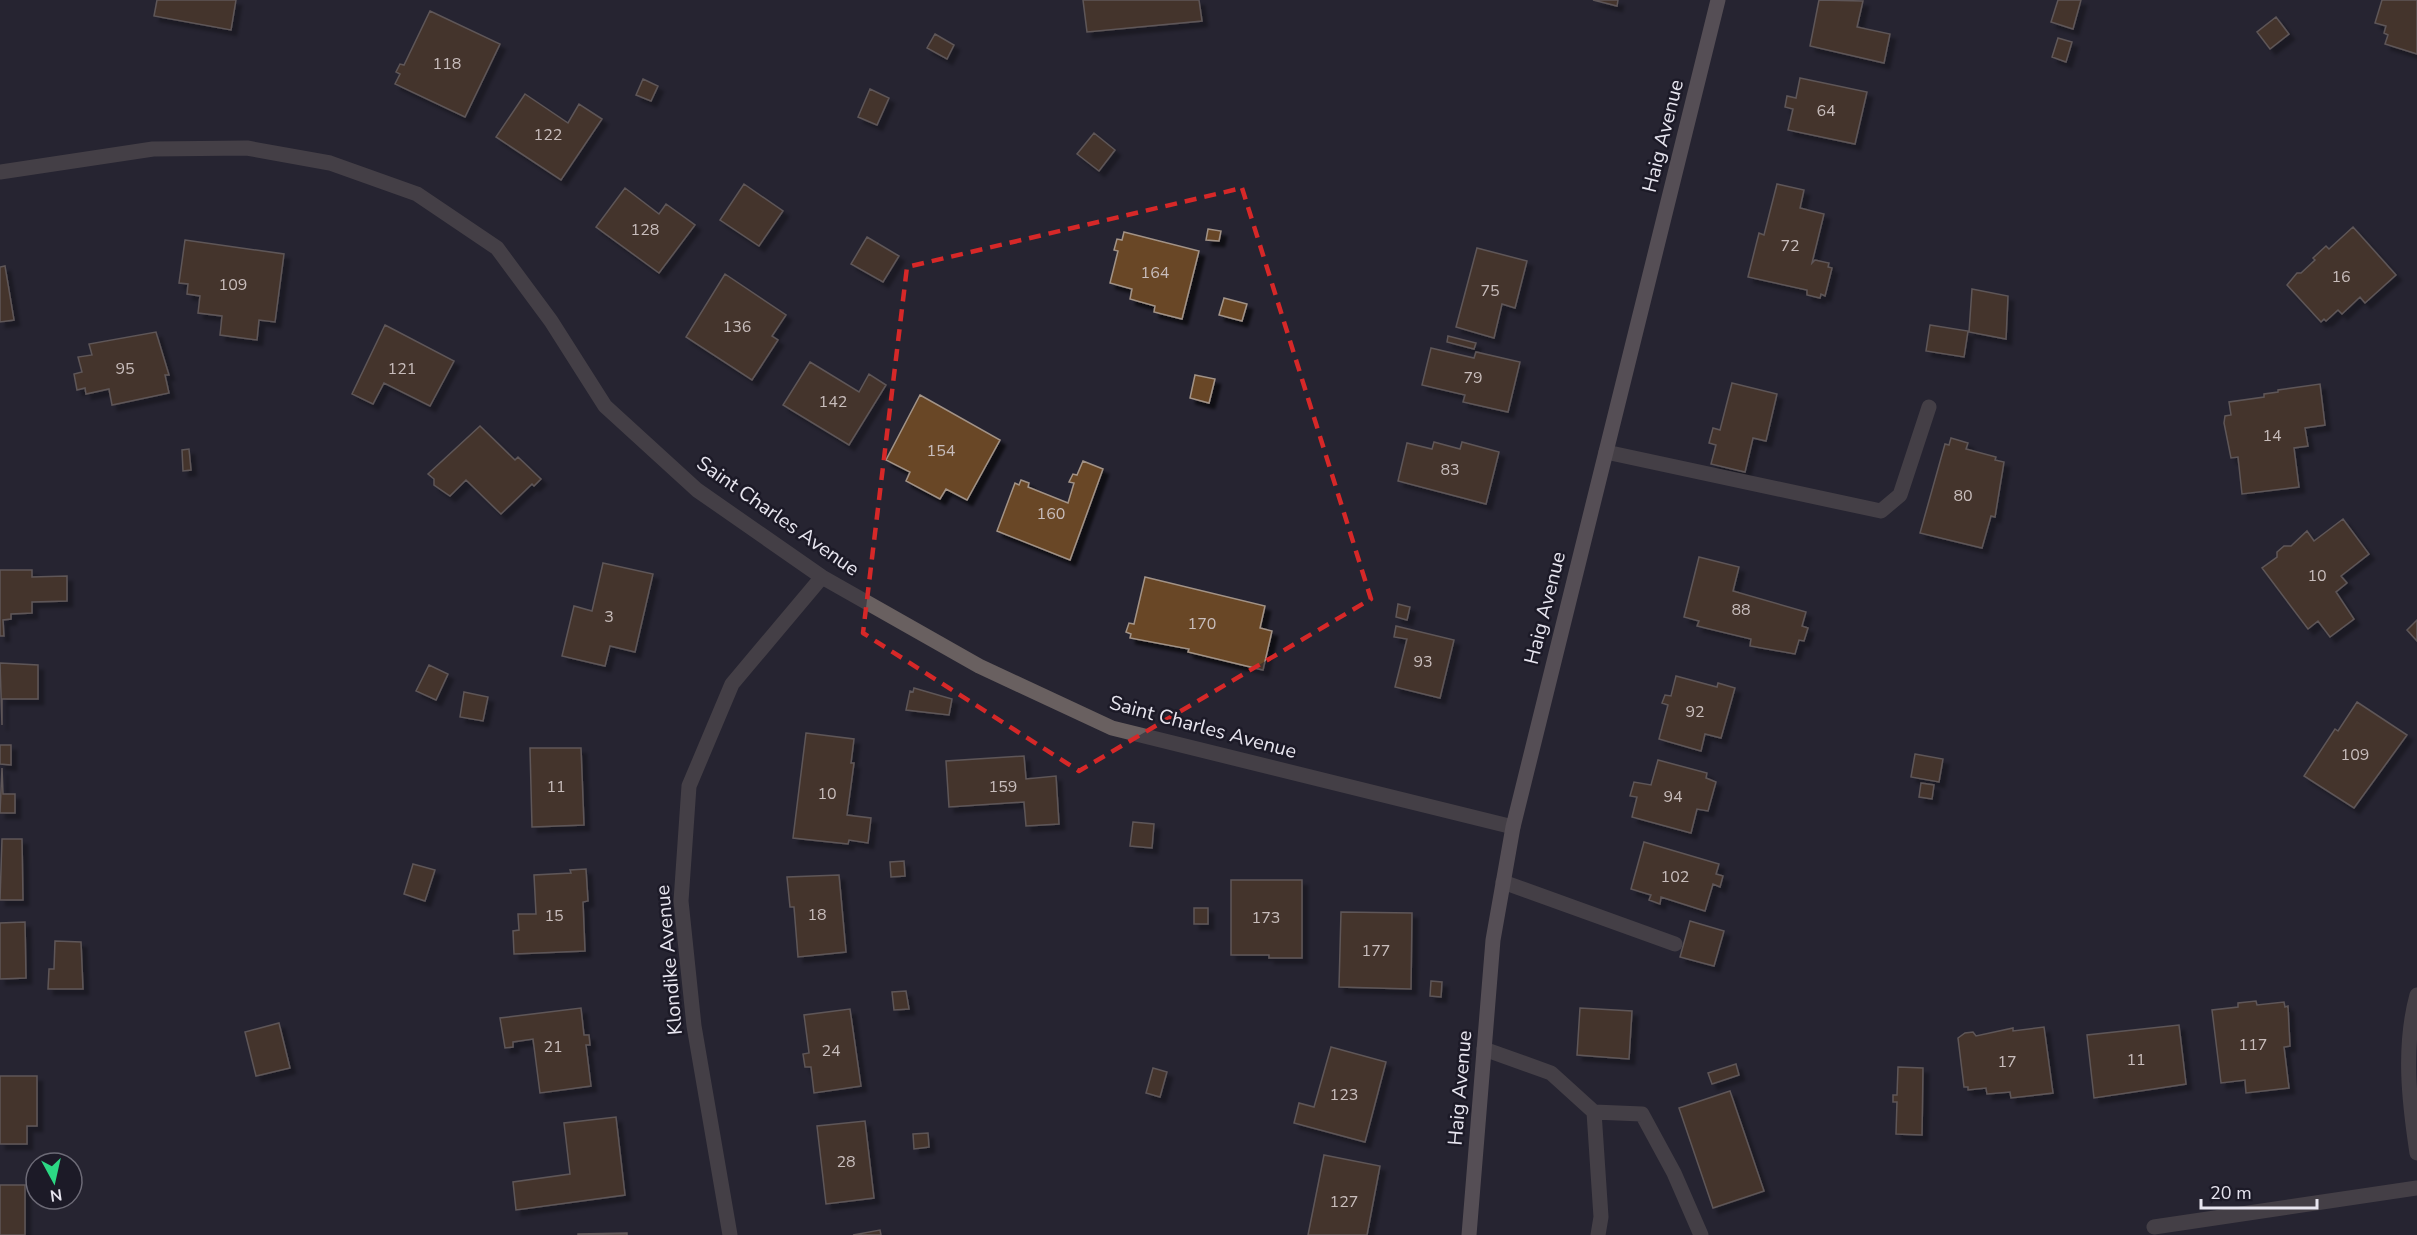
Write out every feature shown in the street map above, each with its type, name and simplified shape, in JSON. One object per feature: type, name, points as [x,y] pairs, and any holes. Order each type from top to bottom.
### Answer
[{"type":"street","name":"Haig Avenue","points":[[1469,1235],[1493,940],[1512,827],[1719,0]]},
{"type":"street","name":"Saint Charles Avenue","points":[[0,172],[153,149],[248,148],[330,163],[417,194],[496,248],[551,321],[605,406],[697,490],[822,577],[979,666],[1112,728],[1512,827]]},
{"type":"street","points":[[1606,452],[1881,511],[1900,495],[1929,407]]},
{"type":"street","name":"Klondike Avenue","points":[[730,1235],[694,1026],[681,901],[689,786],[732,684],[822,577]]},
{"type":"street","points":[[1503,882],[1675,944]]},
{"type":"street","points":[[2417,995],[2410,1019],[2409,1102],[2417,1153]]},
{"type":"street","points":[[1484,1049],[1551,1073],[1594,1112],[1642,1114],[1674,1173],[1701,1235]]},
{"type":"street","points":[[1594,1112],[1601,1217],[1598,1235]]},
{"type":"street","points":[[2154,1227],[2417,1188]]},
{"type":"highlighted area","points":[[1242,188],[1371,599],[1079,771],[863,633],[907,267]]},
{"type":"building","points":[[157,0],[236,0],[231,30],[154,16]]},
{"type":"building","points":[[1083,0],[1199,0],[1202,21],[1087,32]]},
{"type":"building","points":[[1593,0],[1618,0],[1617,6]]},
{"type":"building","points":[[1819,0],[1863,1],[1857,27],[1890,34],[1884,63],[1810,46]]},
{"type":"building","points":[[2058,0],[2081,0],[2073,29],[2051,22]]},
{"type":"building","points":[[2382,0],[2417,0],[2417,54],[2385,44],[2388,35],[2384,33],[2386,26],[2375,23]]},
{"type":"building","points":[[430,11],[500,44],[465,117],[395,84],[400,74],[396,72],[400,64],[404,65]]},
{"type":"building","points":[[2276,17],[2289,34],[2270,49],[2257,32]]},
{"type":"building","points":[[935,34],[954,45],[947,59],[927,48]]},
{"type":"building","points":[[2058,38],[2072,42],[2066,62],[2052,57]]},
{"type":"building","points":[[1800,78],[1867,92],[1855,144],[1788,130],[1793,109],[1785,107],[1787,96],[1796,98]]},
{"type":"building","points":[[643,79],[658,86],[651,101],[636,95]]},
{"type":"building","points":[[870,89],[889,98],[877,125],[858,117]]},
{"type":"building","points":[[525,94],[568,123],[579,104],[602,119],[561,180],[496,137]]},
{"type":"building","points":[[1094,133],[1115,150],[1099,171],[1077,154]]},
{"type":"building","points":[[744,184],[783,211],[759,246],[720,220]]},
{"type":"building","points":[[1777,184],[1804,190],[1800,208],[1824,214],[1812,263],[1815,260],[1829,263],[1828,267],[1832,268],[1825,296],[1821,294],[1820,298],[1807,295],[1807,290],[1748,277],[1759,233],[1764,235]]},
{"type":"building","points":[[625,188],[659,214],[666,204],[695,225],[659,273],[596,227]]},
{"type":"building","points":[[2353,227],[2396,275],[2365,303],[2360,297],[2342,314],[2338,310],[2326,321],[2324,319],[2321,322],[2287,285],[2297,273],[2301,273],[2315,260],[2313,258],[2326,246],[2329,249]]},
{"type":"building","points":[[1208,229],[1221,231],[1219,241],[1206,240]]},
{"type":"building","points":[[1124,232],[1199,251],[1182,319],[1154,312],[1155,306],[1130,299],[1132,289],[1110,283],[1118,251],[1114,250],[1117,239],[1122,240]]},
{"type":"building","points":[[867,237],[899,256],[883,282],[851,264]]},
{"type":"building","points":[[185,240],[284,254],[275,322],[259,320],[257,340],[220,335],[222,316],[198,313],[200,296],[187,294],[188,284],[179,283]]},
{"type":"building","points":[[1477,248],[1527,261],[1515,308],[1502,304],[1494,338],[1456,327]]},
{"type":"building","points":[[5,266],[14,320],[0,322],[0,267]]},
{"type":"building","points":[[725,274],[786,315],[772,336],[778,340],[752,380],[686,337]]},
{"type":"building","points":[[1972,289],[2008,296],[2006,339],[1969,332]]},
{"type":"building","points":[[1224,298],[1247,304],[1242,321],[1219,315]]},
{"type":"building","points":[[385,325],[454,361],[430,406],[384,383],[373,404],[352,394]]},
{"type":"building","points":[[1930,325],[1968,331],[1964,357],[1926,351]]},
{"type":"building","points":[[156,332],[169,375],[165,375],[169,393],[112,405],[109,389],[86,394],[85,388],[77,390],[74,374],[82,372],[78,357],[92,355],[89,344]]},
{"type":"building","points":[[1448,336],[1476,343],[1474,349],[1447,342]]},
{"type":"building","points":[[1431,348],[1474,358],[1476,352],[1520,362],[1508,412],[1463,402],[1465,395],[1422,385]]},
{"type":"building","points":[[810,362],[859,392],[869,374],[886,385],[849,445],[783,405]]},
{"type":"building","points":[[1195,375],[1215,379],[1209,403],[1190,398]]},
{"type":"building","points":[[1732,383],[1777,394],[1766,441],[1753,438],[1745,472],[1711,464],[1716,445],[1709,443],[1713,428],[1720,430]]},
{"type":"building","points":[[2320,384],[2325,425],[2305,428],[2308,446],[2294,448],[2299,487],[2242,494],[2238,457],[2231,458],[2224,423],[2225,416],[2231,415],[2229,402],[2264,397],[2264,394],[2278,392],[2278,390]]},
{"type":"building","points":[[920,395],[1000,440],[967,500],[946,489],[940,499],[906,481],[910,472],[886,460]]},
{"type":"building","points":[[480,426],[515,460],[518,457],[541,479],[534,486],[532,484],[501,514],[466,480],[450,496],[434,485],[434,479],[428,474]]},
{"type":"building","points":[[1951,438],[1968,443],[1966,449],[1996,457],[1995,460],[2004,462],[1995,517],[1991,516],[1982,548],[1920,533],[1945,444],[1949,445]]},
{"type":"building","points":[[1434,442],[1460,449],[1462,442],[1499,452],[1486,504],[1398,481],[1407,443],[1432,449]]},
{"type":"building","points":[[189,449],[191,470],[183,471],[182,450]]},
{"type":"building","points":[[1083,461],[1103,469],[1070,560],[997,531],[1015,483],[1019,485],[1021,480],[1029,483],[1028,487],[1068,503],[1074,483],[1069,482],[1073,474],[1077,475]]},
{"type":"building","points":[[2343,519],[2369,554],[2341,576],[2347,583],[2336,592],[2354,619],[2330,637],[2318,621],[2308,629],[2262,568],[2277,557],[2277,552],[2284,546],[2291,546],[2307,531],[2314,541]]},
{"type":"building","points":[[1699,557],[1739,567],[1733,591],[1806,612],[1802,626],[1808,628],[1804,641],[1799,640],[1795,654],[1750,646],[1751,639],[1697,626],[1699,621],[1684,617]]},
{"type":"building","points":[[603,563],[653,574],[635,652],[610,646],[605,666],[562,656],[574,606],[592,611]]},
{"type":"building","points":[[0,570],[32,570],[32,577],[67,576],[67,601],[32,602],[32,613],[11,614],[11,619],[3,620],[4,636],[0,636]]},
{"type":"building","points":[[1145,577],[1265,606],[1260,628],[1272,631],[1263,670],[1188,652],[1189,649],[1130,638],[1131,634],[1126,632],[1129,623],[1134,624]]},
{"type":"building","points":[[1398,604],[1410,607],[1407,620],[1396,617]]},
{"type":"building","points":[[2417,620],[2417,641],[2407,630]]},
{"type":"building","points":[[1396,626],[1454,640],[1440,698],[1395,687],[1407,639],[1394,637]]},
{"type":"building","points":[[0,663],[38,665],[38,699],[2,699],[2,725]]},
{"type":"building","points":[[429,665],[448,674],[436,700],[416,691]]},
{"type":"building","points":[[1676,676],[1717,687],[1718,683],[1735,688],[1721,738],[1705,734],[1701,751],[1659,739],[1668,705],[1662,703],[1665,695],[1671,696]]},
{"type":"building","points":[[914,688],[952,699],[949,715],[906,710],[910,691],[913,692]]},
{"type":"building","points":[[464,692],[488,697],[483,721],[460,717]]},
{"type":"building","points":[[2357,702],[2407,735],[2354,808],[2304,776],[2335,729],[2338,731]]},
{"type":"building","points":[[806,733],[854,739],[851,763],[854,763],[847,815],[871,818],[868,843],[849,840],[848,844],[793,838]]},
{"type":"building","points":[[0,745],[11,745],[11,765],[0,764]]},
{"type":"building","points":[[530,748],[581,748],[584,825],[532,827]]},
{"type":"building","points":[[1915,754],[1943,759],[1939,782],[1911,777]]},
{"type":"building","points":[[1024,756],[1026,779],[1056,776],[1059,824],[1026,826],[1024,802],[949,807],[946,761]]},
{"type":"building","points":[[1658,760],[1707,773],[1706,778],[1716,782],[1708,811],[1697,809],[1691,833],[1632,817],[1637,797],[1630,796],[1634,782],[1651,785]]},
{"type":"building","points":[[2,768],[3,794],[15,794],[15,813],[0,813]]},
{"type":"building","points":[[1921,783],[1934,785],[1932,799],[1919,797]]},
{"type":"building","points":[[1133,822],[1154,824],[1152,848],[1130,846]]},
{"type":"building","points":[[2,839],[22,839],[23,900],[0,900]]},
{"type":"building","points":[[1644,842],[1719,864],[1716,874],[1723,876],[1720,887],[1713,884],[1705,911],[1661,897],[1660,904],[1649,900],[1651,895],[1631,889]]},
{"type":"building","points":[[904,861],[905,876],[891,877],[890,862]]},
{"type":"building","points":[[413,864],[435,870],[425,901],[404,894]]},
{"type":"building","points":[[586,869],[588,901],[583,902],[585,951],[514,954],[513,931],[519,930],[518,914],[536,914],[534,875],[571,873],[570,870]]},
{"type":"building","points":[[839,875],[846,952],[798,957],[794,907],[790,907],[787,877]]},
{"type":"building","points":[[1231,880],[1302,880],[1302,958],[1231,955]]},
{"type":"building","points":[[1194,908],[1208,908],[1208,924],[1194,924]]},
{"type":"building","points":[[1341,912],[1412,913],[1411,989],[1339,987]]},
{"type":"building","points":[[1690,921],[1724,931],[1714,966],[1680,957]]},
{"type":"building","points":[[25,922],[26,978],[0,979],[0,923]]},
{"type":"building","points":[[55,941],[81,942],[83,989],[48,989],[49,969],[54,969]]},
{"type":"building","points":[[1431,981],[1442,982],[1441,997],[1430,996]]},
{"type":"building","points":[[906,991],[909,1009],[894,1010],[892,992]]},
{"type":"building","points":[[2256,1001],[2257,1005],[2284,1002],[2285,1007],[2288,1006],[2290,1046],[2284,1047],[2289,1088],[2246,1093],[2245,1080],[2221,1083],[2212,1010],[2238,1007],[2238,1003]]},
{"type":"building","points":[[581,1008],[584,1035],[589,1035],[590,1045],[586,1045],[591,1086],[540,1093],[533,1039],[513,1042],[513,1047],[505,1048],[500,1018]]},
{"type":"building","points":[[1580,1008],[1632,1011],[1629,1059],[1577,1055]]},
{"type":"building","points":[[850,1009],[861,1086],[814,1093],[811,1067],[805,1067],[803,1054],[809,1053],[804,1015]]},
{"type":"building","points":[[279,1023],[290,1068],[256,1076],[245,1032]]},
{"type":"building","points":[[2179,1025],[2186,1084],[2094,1098],[2087,1035]]},
{"type":"building","points":[[2044,1027],[2053,1093],[2011,1098],[2010,1092],[1987,1094],[1986,1088],[1968,1090],[1968,1087],[1964,1087],[1958,1038],[1965,1033],[1973,1032],[1976,1036],[2013,1028],[2013,1031]]},
{"type":"building","points":[[1331,1047],[1386,1062],[1365,1142],[1294,1123],[1299,1103],[1314,1107]]},
{"type":"building","points":[[1736,1064],[1739,1075],[1712,1084],[1708,1073]]},
{"type":"building","points":[[1898,1067],[1923,1068],[1922,1135],[1896,1134],[1897,1102],[1893,1102],[1893,1095],[1897,1095]]},
{"type":"building","points":[[1153,1068],[1167,1072],[1160,1097],[1146,1093]]},
{"type":"building","points":[[0,1076],[37,1076],[37,1126],[27,1126],[27,1144],[0,1144]]},
{"type":"building","points":[[1730,1091],[1764,1191],[1713,1208],[1679,1108]]},
{"type":"building","points":[[616,1117],[625,1195],[516,1210],[513,1182],[570,1174],[564,1123]]},
{"type":"building","points":[[865,1121],[874,1198],[826,1204],[817,1126]]},
{"type":"building","points":[[928,1133],[929,1147],[914,1149],[913,1134]]},
{"type":"building","points":[[1324,1155],[1380,1166],[1367,1235],[1308,1235]]},
{"type":"building","points":[[0,1185],[24,1185],[25,1235],[0,1235]]},
{"type":"building","points":[[880,1230],[881,1235],[853,1235]]},
{"type":"building","points":[[627,1233],[627,1235],[578,1235],[578,1234]]}]
